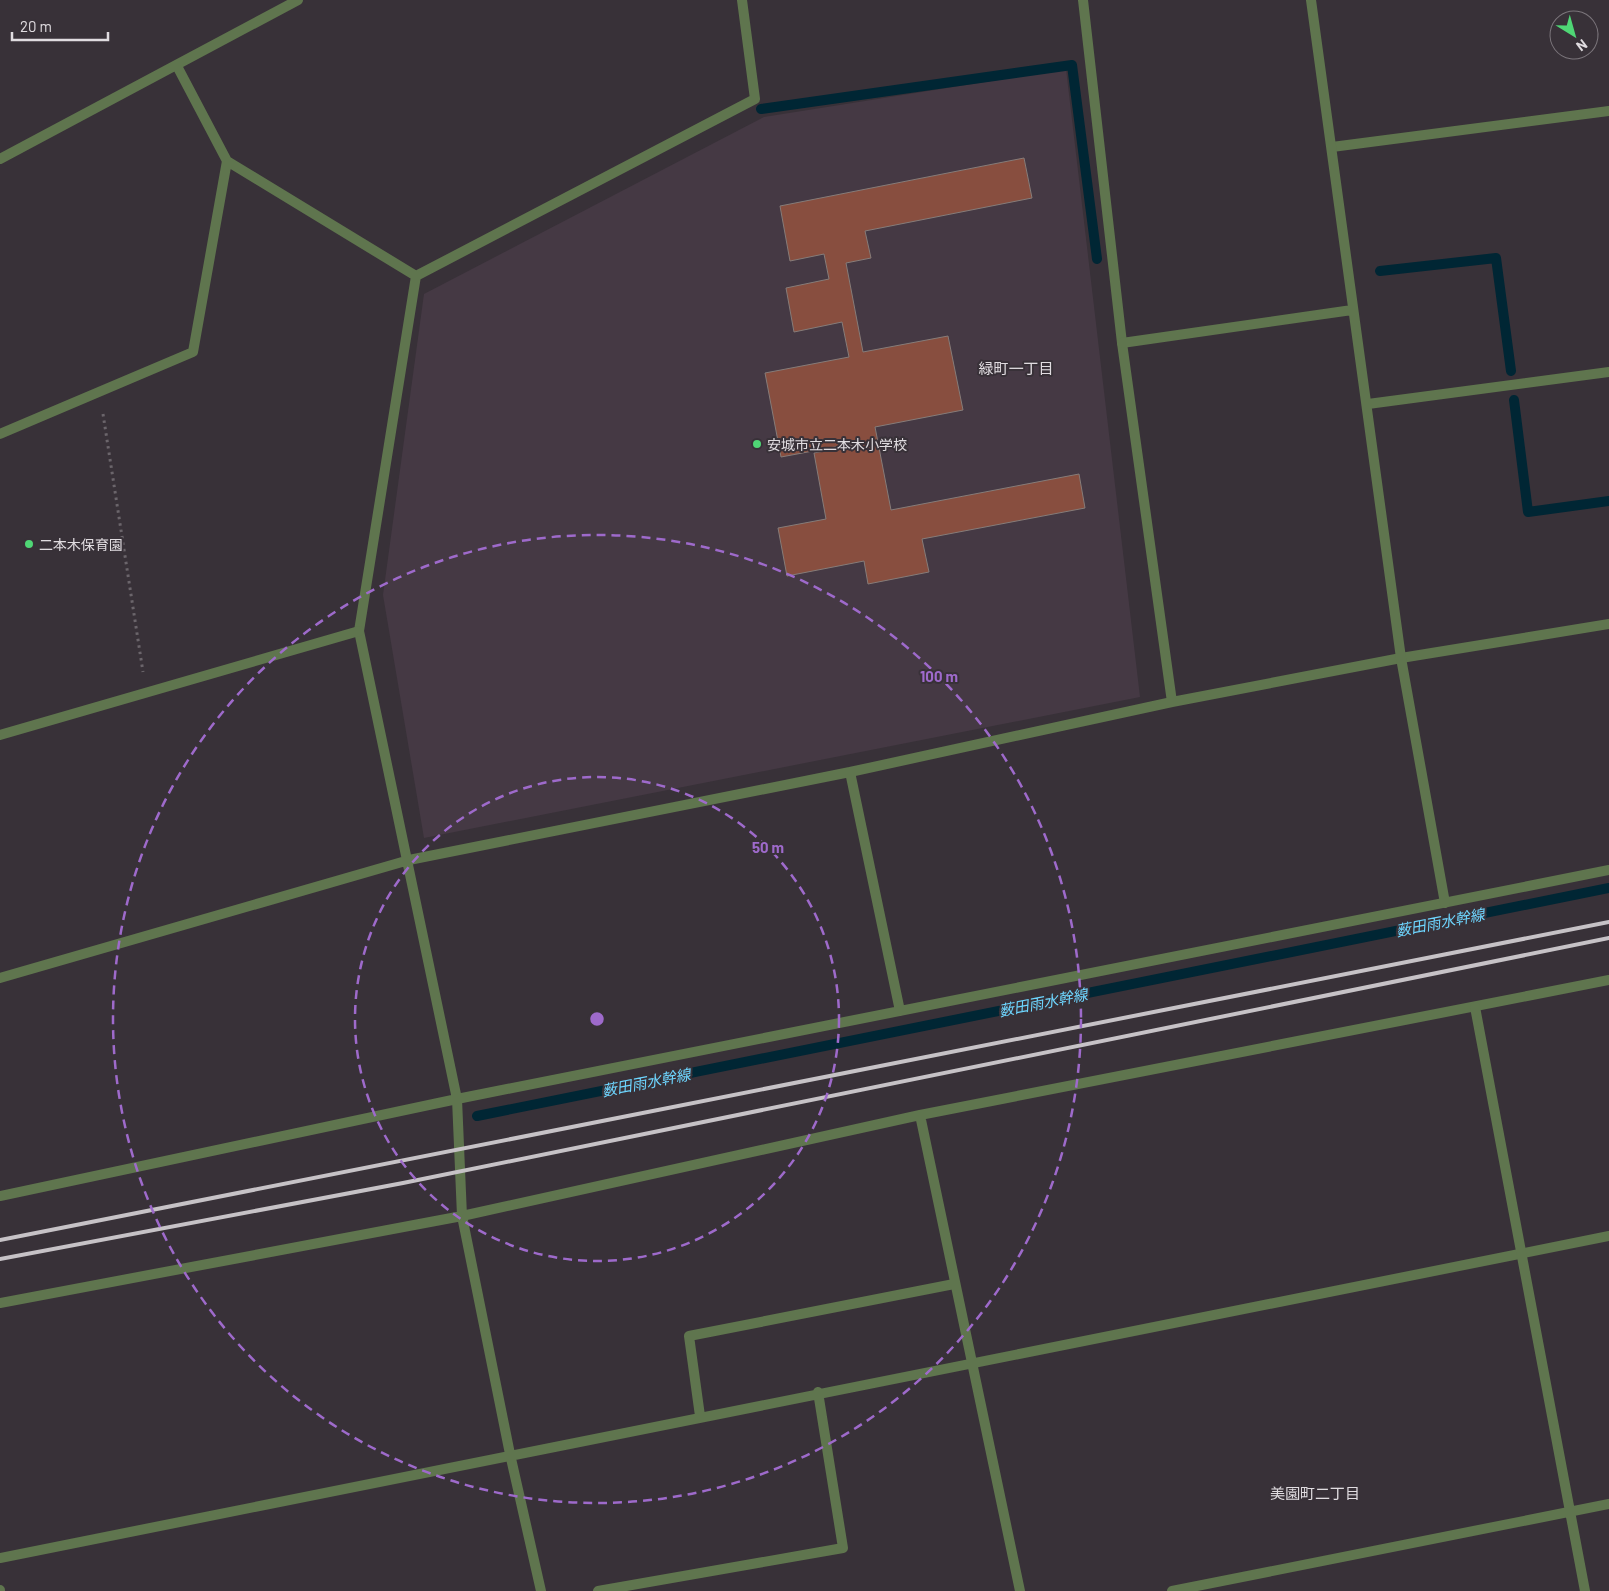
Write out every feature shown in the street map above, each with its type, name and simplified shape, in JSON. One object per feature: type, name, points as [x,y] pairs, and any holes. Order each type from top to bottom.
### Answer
[{"type":"street","points":[[0,160],[298,0]]},
{"type":"street","points":[[416,276],[754,99],[742,0]]},
{"type":"street","points":[[1083,0],[1122,343],[1172,702]]},
{"type":"street","points":[[1311,0],[1332,147],[1352,310],[1368,404],[1400,658],[1445,903]]},
{"type":"street","points":[[177,66],[227,161],[416,276]]},
{"type":"street","points":[[1332,147],[1609,111]]},
{"type":"street","points":[[0,434],[193,352],[227,161]]},
{"type":"street","points":[[416,276],[359,631],[409,860],[457,1099],[462,1216],[510,1454],[541,1591]]},
{"type":"street","points":[[1122,343],[1352,310]]},
{"type":"street","points":[[1368,404],[1609,372]]},
{"type":"street","points":[[0,978],[409,860],[850,772],[1172,702],[1400,658],[1609,624]]},
{"type":"street","points":[[0,735],[359,631]]},
{"type":"street","points":[[850,772],[900,1011]]},
{"type":"street","points":[[0,1196],[457,1099],[1609,870]]},
{"type":"street","points":[[0,1304],[462,1216],[920,1116],[1609,980]]},
{"type":"street","points":[[1475,1007],[1585,1591]]},
{"type":"street","points":[[920,1116],[1020,1591]]},
{"type":"street","points":[[0,1558],[818,1392],[1609,1236]]},
{"type":"street","points":[[700,1416],[689,1336],[954,1284]]},
{"type":"street","points":[[598,1591],[843,1548],[818,1392]]},
{"type":"street","points":[[1172,1591],[1609,1504]]},
{"type":"path","points":[[99,392],[146,692]]},
{"type":"shaded area","name":"安城市立二本木小学校","points":[[1066,69],[1140,697],[424,838],[383,595],[424,294],[764,117]]},
{"type":"building","points":[[1024,158],[1032,198],[865,231],[871,258],[846,263],[863,352],[948,336],[963,410],[875,427],[891,510],[1079,474],[1085,508],[922,539],[929,572],[868,584],[864,561],[787,576],[778,528],[826,519],[814,453],[861,444],[861,442],[781,457],[765,373],[849,357],[842,322],[794,332],[786,288],[829,279],[824,254],[790,261],[780,206]]},
{"type":"waterway","points":[[761,109],[1072,65],[1097,259]]},
{"type":"waterway","points":[[1380,271],[1496,258],[1511,371]]},
{"type":"waterway","points":[[1514,400],[1528,512],[1609,501]]},
{"type":"waterway","name":"薮田雨水幹線","points":[[477,1116],[1609,888]]},
{"type":"railway","points":[[0,1240],[1609,922]]},
{"type":"railway","points":[[0,1259],[403,1183],[1609,938]]},
{"type":"place","name":"安城市立二本木小学校","points":[[757,444]]},
{"type":"place","name":"二本木保育園","points":[[29,544]]},
{"type":"district","name":"緑町一丁目","points":[[1016,368]]},
{"type":"district","name":"美園町二丁目","points":[[1315,1493]]}]
